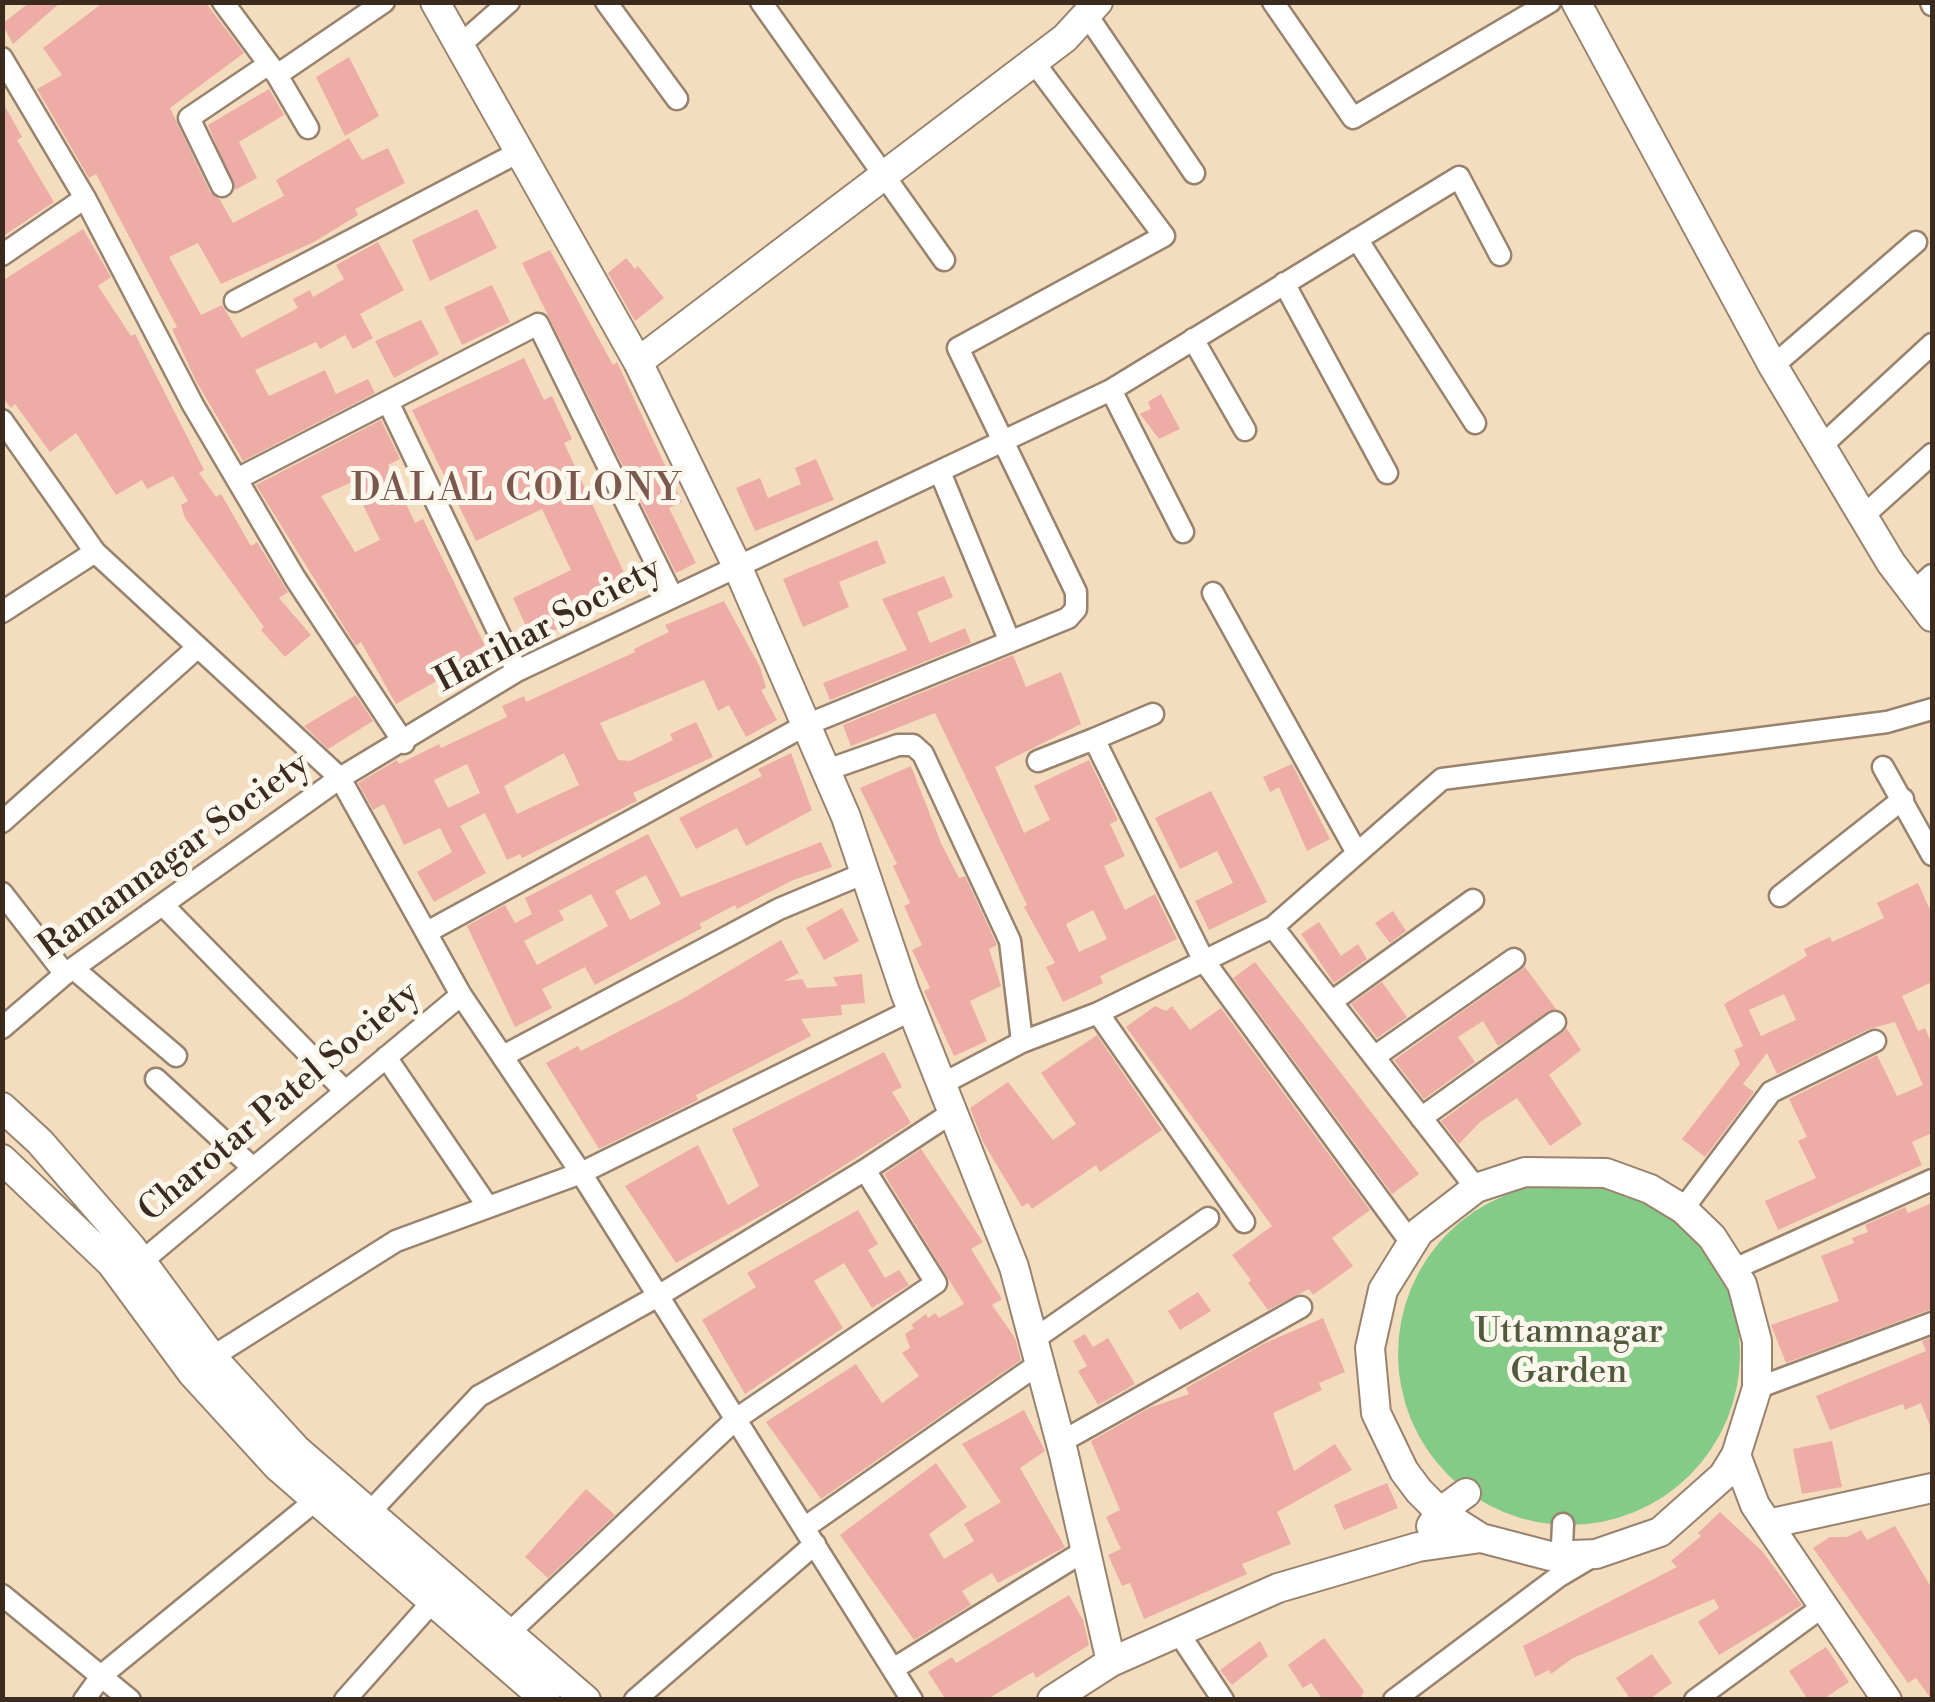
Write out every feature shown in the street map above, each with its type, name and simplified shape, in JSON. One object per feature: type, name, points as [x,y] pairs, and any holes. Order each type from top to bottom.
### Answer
[{"type":"street","points":[[223,2],[273,70],[308,128]]},
{"type":"street","points":[[222,186],[189,118],[384,2]]},
{"type":"street","points":[[435,2],[638,362],[738,568],[806,725],[864,872],[912,1010],[1014,1267],[1061,1442],[1111,1662]]},
{"type":"street","points":[[460,45],[509,2]]},
{"type":"street","points":[[606,2],[678,99]]},
{"type":"street","points":[[761,2],[886,173],[944,260]]},
{"type":"street","points":[[1273,2],[1353,118],[1550,2]]},
{"type":"street","points":[[1576,2],[1773,366],[1891,562],[1932,617]]},
{"type":"street","points":[[1586,2],[1780,359],[1871,509],[1929,587]]},
{"type":"street","points":[[638,362],[1033,62],[1092,9],[1194,173]]},
{"type":"street","points":[[2,58],[86,198],[193,405],[295,578],[404,743]]},
{"type":"street","points":[[432,937],[806,725],[1068,618],[1076,608],[1076,592],[958,348],[1164,236],[1033,62]]},
{"type":"street","points":[[235,301],[522,152]]},
{"type":"street","name":"Harihar Society","points":[[340,778],[404,743],[517,671],[1112,390],[1458,177],[1500,255]]},
{"type":"street","points":[[2,255],[86,198]]},
{"type":"street","points":[[1357,239],[1474,423]]},
{"type":"street","points":[[1780,359],[1916,242]]},
{"type":"street","points":[[1284,284],[1387,473]]},
{"type":"street","points":[[237,479],[538,324],[672,596]]},
{"type":"street","points":[[1194,339],[1245,430]]},
{"type":"street","points":[[1829,440],[1932,344]]},
{"type":"street","points":[[1112,390],[1184,532]]},
{"type":"street","points":[[389,404],[517,671]]},
{"type":"street","points":[[2,420],[96,552],[340,778],[481,1024]]},
{"type":"street","points":[[1871,509],[1932,454]]},
{"type":"street","points":[[940,472],[1010,642]]},
{"type":"street","points":[[2,612],[96,552]]},
{"type":"street","points":[[1213,593],[1357,854]]},
{"type":"street","points":[[2,822],[198,647]]},
{"type":"street","points":[[942,1084],[992,1056],[1098,1013],[1273,927],[1442,779],[1887,722],[1932,708]]},
{"type":"street","points":[[1038,761],[1153,714]]},
{"type":"street","points":[[1094,739],[1204,961],[1412,1244]]},
{"type":"street","points":[[824,771],[898,744],[913,745],[924,754],[1010,941],[1022,1042]]},
{"type":"street","points":[[1883,767],[1932,855]]},
{"type":"street","name":"Ramannagar Society","points":[[2,1028],[70,971],[340,778]]},
{"type":"street","points":[[1780,896],[1903,799]]},
{"type":"street","points":[[502,1056],[780,909],[864,872]]},
{"type":"street","points":[[2,893],[70,971],[176,1056]]},
{"type":"street","points":[[1331,1002],[1473,900]]},
{"type":"street","points":[[163,905],[346,1091]]},
{"type":"street","points":[[1273,927],[1476,1188]]},
{"type":"street","points":[[432,937],[461,995],[580,1173],[912,1700]]},
{"type":"street","points":[[1374,1057],[1514,959]]},
{"type":"street","name":"Charotar Patel Society","points":[[142,1262],[461,995]]},
{"type":"street","points":[[212,1356],[396,1241],[580,1173],[912,1010]]},
{"type":"street","points":[[1098,1013],[1244,1222]]},
{"type":"street","points":[[1421,1118],[1555,1022]]},
{"type":"street","points":[[1683,1209],[1771,1092],[1875,1041]]},
{"type":"street","points":[[386,1057],[488,1207]]},
{"type":"street","points":[[156,1079],[254,1168]]},
{"type":"street","points":[[2,1107],[40,1142],[142,1262],[212,1356],[296,1449],[586,1700]]},
{"type":"street","points":[[370,1512],[479,1396],[658,1296],[866,1170],[953,1112]]},
{"type":"street","points":[[2,1159],[111,1263],[192,1373],[278,1467],[546,1700]]},
{"type":"street","points":[[510,1632],[736,1419],[936,1283],[866,1170]]},
{"type":"street","points":[[1394,1700],[1561,1566],[1660,1532],[1722,1462],[1757,1388],[1757,1341],[1742,1284],[1712,1236],[1683,1209],[1650,1189],[1606,1173],[1526,1172],[1476,1188],[1454,1202],[1412,1244],[1383,1290],[1370,1348],[1376,1412],[1404,1472],[1440,1512],[1480,1538],[1561,1566]]},
{"type":"street","points":[[1732,1270],[1932,1180]]},
{"type":"street","points":[[635,1700],[810,1536],[1208,1218]]},
{"type":"street","points":[[1061,1442],[1301,1306]]},
{"type":"street","points":[[1757,1388],[1932,1323]]},
{"type":"street","points":[[1722,1462],[1887,1700]]},
{"type":"street","points":[[1761,1514],[1932,1488]]},
{"type":"street","points":[[1418,1547],[1440,1512],[1466,1493]]},
{"type":"street","points":[[84,1700],[102,1676],[316,1500]]},
{"type":"street","points":[[1561,1566],[1563,1524]]},
{"type":"street","points":[[1052,1700],[1111,1662],[1278,1588],[1418,1547],[1480,1538]]},
{"type":"street","points":[[893,1669],[1086,1550]]},
{"type":"street","points":[[2,1595],[130,1700]]},
{"type":"street","points":[[345,1700],[433,1601]]},
{"type":"street","points":[[1695,1700],[1821,1608]]},
{"type":"street","points":[[1178,1632],[1223,1700]]},
{"type":"green space","name":"Uttamnagar Garden","points":[[1569,1183],[1602,1186],[1634,1196],[1664,1212],[1690,1233],[1711,1259],[1727,1289],[1737,1321],[1737,1387],[1727,1419],[1711,1449],[1690,1475],[1664,1496],[1634,1512],[1602,1522],[1569,1525],[1536,1522],[1504,1512],[1474,1496],[1448,1475],[1427,1449],[1411,1419],[1401,1387],[1398,1354],[1401,1321],[1411,1289],[1427,1259],[1448,1233],[1474,1212],[1504,1196],[1536,1186]]},
{"type":"building","points":[[30,2],[61,2],[13,44],[2,24]]},
{"type":"building","points":[[104,2],[205,2],[244,53],[170,108],[210,192],[220,200],[233,223],[284,196],[276,180],[349,138],[362,160],[388,148],[405,183],[355,209],[358,215],[314,242],[221,284],[198,243],[169,257],[201,315],[222,305],[242,338],[298,308],[293,299],[310,290],[313,297],[344,279],[336,265],[378,242],[404,290],[360,314],[373,338],[353,349],[345,335],[320,349],[316,342],[255,370],[269,396],[325,370],[336,394],[368,379],[375,393],[243,461],[196,381],[172,329],[177,327],[96,174],[89,178],[37,89],[62,75],[43,48]]},
{"type":"building","points":[[349,57],[379,116],[345,136],[316,77]]},
{"type":"building","points":[[269,89],[284,115],[239,142],[257,178],[235,190],[208,125]]},
{"type":"building","points":[[2,101],[22,137],[17,140],[54,202],[2,237]]},
{"type":"building","points":[[477,209],[497,248],[430,281],[412,240]]},
{"type":"building","points":[[83,229],[111,277],[98,286],[131,336],[135,334],[204,470],[199,473],[216,497],[221,494],[251,546],[257,542],[288,592],[279,598],[311,635],[285,657],[261,630],[264,627],[185,518],[181,505],[188,501],[173,476],[147,489],[142,480],[116,495],[76,433],[50,452],[15,404],[11,408],[2,397],[2,281]]},
{"type":"building","points":[[550,250],[613,365],[617,362],[682,502],[669,508],[696,563],[676,573],[522,263]]},
{"type":"building","points":[[626,258],[635,269],[638,266],[664,298],[635,321],[608,273]]},
{"type":"building","points":[[492,285],[510,322],[462,345],[444,307]]},
{"type":"building","points":[[421,320],[439,354],[394,378],[375,341]]},
{"type":"building","points":[[524,358],[544,400],[552,396],[572,439],[564,443],[633,592],[533,641],[513,598],[571,570],[542,509],[476,541],[412,410]]},
{"type":"building","points":[[1161,394],[1180,429],[1159,439],[1140,414],[1151,409],[1148,402]]},
{"type":"building","points":[[381,420],[400,459],[388,465],[415,523],[423,519],[492,660],[452,679],[449,674],[396,704],[361,642],[356,646],[256,485]],"holes":[[[352,482],[380,540],[355,552],[321,496]]]},
{"type":"building","points":[[816,459],[834,500],[755,531],[736,488],[760,478],[768,498],[801,484],[795,468]]},
{"type":"building","points":[[877,540],[886,563],[839,582],[849,607],[803,627],[783,579]]},
{"type":"building","points":[[944,576],[953,597],[917,612],[930,643],[965,628],[971,643],[830,700],[823,683],[907,650],[882,599]]},
{"type":"building","points":[[724,601],[760,667],[766,688],[761,690],[777,720],[746,737],[729,705],[718,711],[704,680],[600,723],[618,760],[630,761],[673,740],[670,734],[696,722],[713,757],[633,793],[637,801],[522,858],[520,854],[507,860],[485,813],[460,826],[486,873],[434,902],[417,872],[452,852],[440,828],[404,845],[384,804],[373,810],[358,783],[397,760],[399,764],[439,744],[441,748],[507,717],[502,706],[524,696],[526,702],[635,652],[634,649],[669,632],[665,625]],"holes":[[[564,753],[579,785],[517,814],[504,786]],[[467,764],[480,793],[448,808],[434,780]]]},
{"type":"building","points":[[1013,655],[1026,687],[1061,672],[1081,724],[995,767],[1024,833],[1050,820],[1034,786],[1089,760],[1118,820],[1110,824],[1125,856],[1104,866],[1125,910],[1155,894],[1177,939],[1100,976],[1103,983],[1063,1002],[1046,967],[1055,963],[1024,907],[1027,905],[935,713],[851,746],[843,725]],"holes":[[[1093,910],[1107,939],[1079,952],[1066,924]]]},
{"type":"building","points":[[356,695],[373,721],[328,749],[304,726]]},
{"type":"building","points":[[791,753],[812,810],[746,846],[737,828],[696,849],[679,818],[762,776],[758,769]]},
{"type":"building","points":[[1292,764],[1330,839],[1307,851],[1279,787],[1270,792],[1263,777]]},
{"type":"building","points":[[911,766],[941,843],[959,878],[965,876],[997,945],[989,949],[1001,986],[970,1001],[987,1041],[954,1056],[924,991],[930,988],[912,950],[922,945],[904,906],[910,903],[893,866],[897,864],[860,788]]},
{"type":"building","points":[[1211,791],[1267,902],[1209,930],[1195,901],[1233,883],[1217,851],[1180,869],[1155,818]]},
{"type":"building","points":[[648,834],[681,897],[821,842],[832,867],[793,880],[737,909],[735,905],[699,924],[702,928],[595,985],[585,967],[542,989],[552,1008],[515,1027],[467,926],[505,905],[515,923],[532,914],[525,898]],"holes":[[[646,875],[661,904],[630,920],[615,891]],[[591,894],[608,926],[537,965],[524,941],[564,920],[559,911]]]},
{"type":"building","points":[[1918,883],[1932,914],[1932,982],[1902,996],[1918,1031],[1925,1028],[1932,1045],[1932,1133],[1912,1142],[1922,1165],[1778,1230],[1765,1201],[1816,1178],[1798,1141],[1807,1137],[1789,1099],[1877,1055],[1897,1096],[1923,1085],[1895,1022],[1869,1029],[1777,1074],[1767,1053],[1743,1084],[1754,1092],[1705,1157],[1682,1139],[1740,1064],[1734,1050],[1743,1046],[1724,1004],[1807,956],[1804,949],[1830,937],[1832,942],[1884,918],[1877,903]],"holes":[[[1784,994],[1796,1020],[1761,1036],[1749,1010]]]},
{"type":"building","points":[[842,908],[859,941],[824,960],[806,928]]},
{"type":"building","points":[[1393,911],[1406,931],[1390,943],[1375,923]]},
{"type":"building","points":[[1319,922],[1341,956],[1358,944],[1367,959],[1334,983],[1301,934]]},
{"type":"building","points":[[781,940],[799,973],[784,981],[802,979],[807,988],[838,986],[833,977],[862,974],[865,1003],[841,1005],[842,1015],[801,1019],[811,1036],[696,1095],[698,1100],[599,1149],[546,1063],[578,1046],[581,1051],[684,998]]},
{"type":"building","points":[[1255,962],[1419,1174],[1392,1194],[1233,978]]},
{"type":"building","points":[[1525,967],[1556,1009],[1498,1046],[1483,1021],[1458,1037],[1475,1062],[1424,1099],[1394,1060]]},
{"type":"building","points":[[1382,982],[1407,1017],[1377,1038],[1351,1004]]},
{"type":"building","points":[[1155,1006],[1166,1011],[1172,1006],[1190,1030],[1221,1008],[1370,1210],[1332,1238],[1353,1266],[1313,1295],[1309,1289],[1268,1310],[1232,1255],[1272,1226],[1126,1027]]},
{"type":"building","points":[[1567,1029],[1581,1050],[1549,1075],[1582,1124],[1550,1146],[1517,1098],[1480,1122],[1459,1144],[1441,1121]]},
{"type":"building","points":[[1097,1035],[1162,1130],[1100,1172],[1096,1165],[1032,1209],[1028,1203],[1022,1207],[983,1142],[970,1108],[1008,1082],[1053,1140],[1076,1124],[1041,1073]]},
{"type":"building","points":[[884,1052],[902,1087],[892,1092],[911,1123],[791,1199],[676,1263],[625,1186],[698,1145],[728,1205],[759,1186],[732,1129]]},
{"type":"building","points":[[921,1149],[983,1242],[971,1249],[1002,1299],[992,1305],[1015,1338],[1021,1360],[821,1499],[766,1422],[856,1364],[882,1403],[919,1376],[902,1353],[910,1348],[905,1334],[914,1328],[911,1325],[926,1314],[928,1318],[935,1313],[939,1318],[964,1304],[884,1174]]},
{"type":"building","points":[[1932,1203],[1932,1309],[1786,1363],[1771,1325],[1839,1301],[1821,1256],[1854,1243],[1852,1238],[1868,1232],[1865,1225],[1905,1207],[1908,1213]]},
{"type":"building","points":[[858,1210],[878,1244],[868,1250],[885,1278],[899,1270],[909,1285],[872,1308],[844,1263],[814,1281],[843,1328],[745,1394],[702,1320],[756,1287],[747,1273]]},
{"type":"building","points":[[1198,1292],[1211,1311],[1180,1330],[1168,1311]]},
{"type":"building","points":[[1323,1318],[1345,1372],[1319,1383],[1322,1390],[1273,1413],[1294,1471],[1335,1444],[1352,1470],[1277,1512],[1291,1544],[1242,1564],[1247,1574],[1144,1619],[1130,1583],[1122,1586],[1108,1555],[1121,1549],[1106,1517],[1120,1510],[1091,1441],[1149,1408],[1189,1394],[1186,1388],[1263,1344]]},
{"type":"building","points":[[1085,1334],[1093,1347],[1108,1338],[1135,1384],[1098,1405],[1078,1371],[1087,1366],[1073,1341]]},
{"type":"building","points":[[1932,1337],[1932,1431],[1921,1403],[1905,1410],[1903,1404],[1830,1430],[1816,1396],[1926,1351],[1922,1341]]},
{"type":"building","points":[[1024,1410],[1045,1451],[1020,1468],[1065,1547],[998,1583],[992,1573],[962,1591],[971,1605],[914,1640],[840,1535],[936,1463],[967,1507],[929,1534],[944,1559],[974,1541],[964,1524],[1001,1502],[962,1444]]},
{"type":"building","points":[[1832,1441],[1842,1487],[1802,1494],[1793,1449]]},
{"type":"building","points":[[1387,1483],[1398,1508],[1344,1530],[1334,1505]]},
{"type":"building","points":[[586,1489],[615,1515],[548,1578],[525,1557]]},
{"type":"building","points":[[1720,1512],[1762,1551],[1802,1605],[1719,1655],[1698,1622],[1719,1608],[1714,1599],[1573,1658],[1551,1674],[1549,1670],[1535,1677],[1523,1646],[1677,1567],[1671,1561],[1701,1536],[1698,1533]]},
{"type":"building","points":[[1895,1526],[1932,1589],[1932,1700],[1916,1678],[1908,1683],[1813,1548],[1830,1537],[1847,1537],[1861,1530],[1867,1540]]},
{"type":"building","points":[[1069,1595],[1083,1620],[1089,1645],[1036,1678],[1033,1672],[986,1700],[946,1700],[928,1672],[952,1657],[956,1663]]},
{"type":"building","points":[[1324,1638],[1364,1691],[1359,1700],[1323,1700],[1311,1683],[1303,1688],[1288,1665]]},
{"type":"building","points":[[1260,1641],[1268,1656],[1232,1685],[1220,1670]]},
{"type":"building","points":[[1826,1647],[1849,1682],[1822,1700],[1808,1700],[1789,1671]]},
{"type":"building","points":[[1652,1654],[1672,1683],[1648,1700],[1631,1700],[1616,1678]]},
{"type":"district","name":"DALAL COLONY","points":[[517,491]]}]
